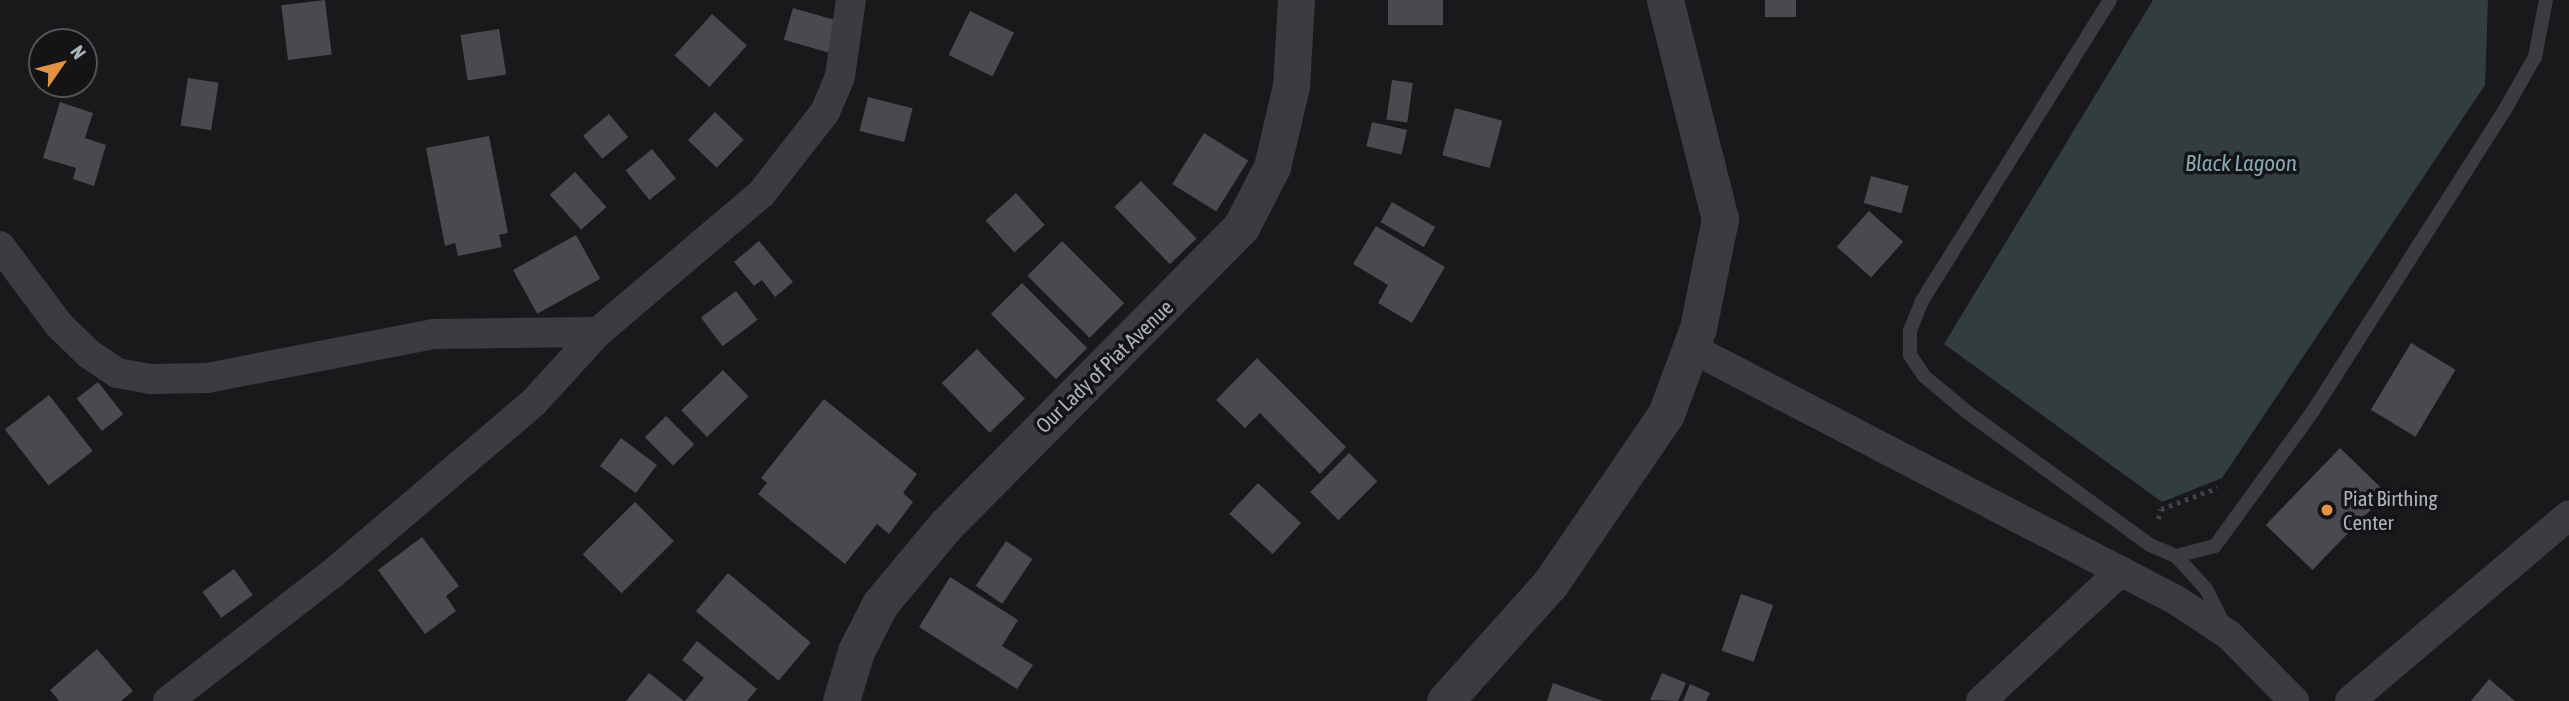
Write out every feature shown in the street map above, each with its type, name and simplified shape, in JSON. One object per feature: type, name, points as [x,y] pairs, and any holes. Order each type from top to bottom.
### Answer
[{"type":"street","points":[[168,701],[332,574],[534,402],[598,331],[761,194],[809,139],[839,76],[851,0]]},
{"type":"street","name":"Our Lady of Piat Avenue","points":[[841,701],[856,651],[880,604],[945,526],[1241,227],[1275,153],[1292,86],[1296,0]]},
{"type":"street","points":[[1445,701],[1550,584],[1666,414],[1710,292],[1720,219],[1665,0]]},
{"type":"street","points":[[0,246],[59,325],[89,354],[117,373],[150,379],[207,378],[434,334],[598,331]]},
{"type":"street","points":[[1691,348],[2121,571],[2229,635],[2294,701]]},
{"type":"street","points":[[2350,701],[2569,515]]},
{"type":"street","points":[[1981,701],[2121,571]]},
{"type":"lane","points":[[2110,0],[1922,301],[1910,331],[1910,355],[1924,376],[1967,412],[2150,545],[2176,556],[2206,589],[2229,635]]},
{"type":"lane","points":[[2176,556],[2197,555],[2222,538],[2313,411],[2503,113],[2535,57],[2546,0]]},
{"type":"path","points":[[2150,545],[2161,509],[2217,488]]},
{"type":"water","name":"Black Lagoon","points":[[2153,0],[2488,0],[2485,85],[2222,478],[2162,502],[1944,344]]},
{"type":"building","points":[[325,0],[332,55],[288,60],[281,5]]},
{"type":"building","points":[[1388,0],[1443,0],[1443,25],[1388,25]]},
{"type":"building","points":[[1765,0],[1796,0],[1796,17],[1765,17]]},
{"type":"building","points":[[793,8],[837,21],[828,52],[784,40]]},
{"type":"building","points":[[970,11],[1014,32],[993,77],[949,55]]},
{"type":"building","points":[[712,14],[747,45],[709,87],[675,56]]},
{"type":"building","points":[[499,29],[506,74],[468,81],[460,35]]},
{"type":"building","points":[[188,78],[219,83],[211,130],[180,125]]},
{"type":"building","points":[[1392,80],[1413,83],[1407,123],[1386,120]]},
{"type":"building","points":[[868,97],[913,108],[904,142],[860,131]]},
{"type":"building","points":[[60,102],[93,113],[85,138],[106,145],[94,186],[73,179],[76,168],[43,158]]},
{"type":"building","points":[[1455,108],[1502,121],[1490,168],[1442,155]]},
{"type":"building","points":[[715,112],[744,140],[717,168],[688,140]]},
{"type":"building","points":[[609,114],[628,137],[602,159],[583,136]]},
{"type":"building","points":[[1372,122],[1407,130],[1401,154],[1366,146]]},
{"type":"building","points":[[1204,133],[1248,161],[1216,211],[1172,184]]},
{"type":"building","points":[[489,136],[508,233],[499,235],[502,247],[458,256],[455,243],[445,246],[426,148]]},
{"type":"building","points":[[652,149],[676,179],[649,200],[626,170]]},
{"type":"building","points":[[575,172],[606,207],[581,230],[550,195]]},
{"type":"building","points":[[1871,176],[1909,186],[1901,213],[1864,203]]},
{"type":"building","points":[[1141,181],[1197,239],[1170,264],[1114,207]]},
{"type":"building","points":[[1016,193],[1045,225],[1014,252],[986,220]]},
{"type":"building","points":[[1392,202],[1435,227],[1424,247],[1380,222]]},
{"type":"building","points":[[1869,211],[1903,242],[1871,277],[1837,247]]},
{"type":"building","points":[[1376,226],[1445,267],[1412,323],[1378,303],[1388,285],[1353,264]]},
{"type":"building","points":[[576,235],[600,279],[537,314],[513,270]]},
{"type":"building","points":[[759,241],[793,282],[775,297],[762,280],[754,286],[734,262]]},
{"type":"building","points":[[1062,241],[1124,303],[1090,338],[1027,276]]},
{"type":"building","points":[[1022,283],[1087,348],[1056,379],[991,314]]},
{"type":"building","points":[[736,291],[758,320],[723,346],[701,317]]},
{"type":"building","points":[[2411,343],[2456,370],[2415,437],[2371,410]]},
{"type":"building","points":[[977,349],[1025,399],[990,433],[942,383]]},
{"type":"building","points":[[1257,358],[1346,447],[1320,474],[1260,413],[1245,428],[1216,400]]},
{"type":"building","points":[[723,370],[749,397],[707,437],[681,410]]},
{"type":"building","points":[[98,382],[123,414],[102,431],[77,399]]},
{"type":"building","points":[[49,395],[93,451],[49,485],[5,429]]},
{"type":"building","points":[[824,399],[917,474],[903,493],[913,502],[889,534],[877,524],[845,564],[758,494],[767,483],[761,478]]},
{"type":"building","points":[[666,416],[694,444],[673,465],[645,437]]},
{"type":"building","points":[[621,438],[657,465],[636,493],[600,466]]},
{"type":"building","name":"Piat Birthing Center","points":[[2340,448],[2387,493],[2312,570],[2266,525]]},
{"type":"building","points":[[1349,453],[1377,481],[1338,520],[1310,492]]},
{"type":"building","points":[[1258,483],[1301,523],[1273,554],[1229,514]]},
{"type":"building","points":[[635,502],[674,541],[622,593],[583,554]]},
{"type":"building","points":[[422,537],[459,586],[446,596],[456,611],[425,634],[378,570]]},
{"type":"building","points":[[1006,541],[1033,559],[1002,604],[976,586]]},
{"type":"building","points":[[234,569],[253,595],[221,618],[202,592]]},
{"type":"building","points":[[728,573],[811,642],[779,681],[696,611]]},
{"type":"building","points":[[950,577],[1018,620],[1002,646],[1033,665],[1017,689],[919,627]]},
{"type":"building","points":[[1741,594],[1773,605],[1754,662],[1721,651]]},
{"type":"building","points":[[697,641],[757,689],[747,701],[685,701],[704,678],[682,660]]},
{"type":"building","points":[[97,649],[133,691],[121,701],[59,701],[50,690]]},
{"type":"building","points":[[649,673],[684,701],[626,701]]},
{"type":"building","points":[[1662,673],[1686,683],[1678,701],[1650,700]]},
{"type":"building","points":[[2489,679],[2515,701],[2471,701]]},
{"type":"building","points":[[1553,683],[1603,701],[1547,701]]},
{"type":"building","points":[[1690,684],[1710,693],[1706,701],[1683,701]]},
{"type":"place","name":"Piat Birthing Center","points":[[2327,510]]}]
